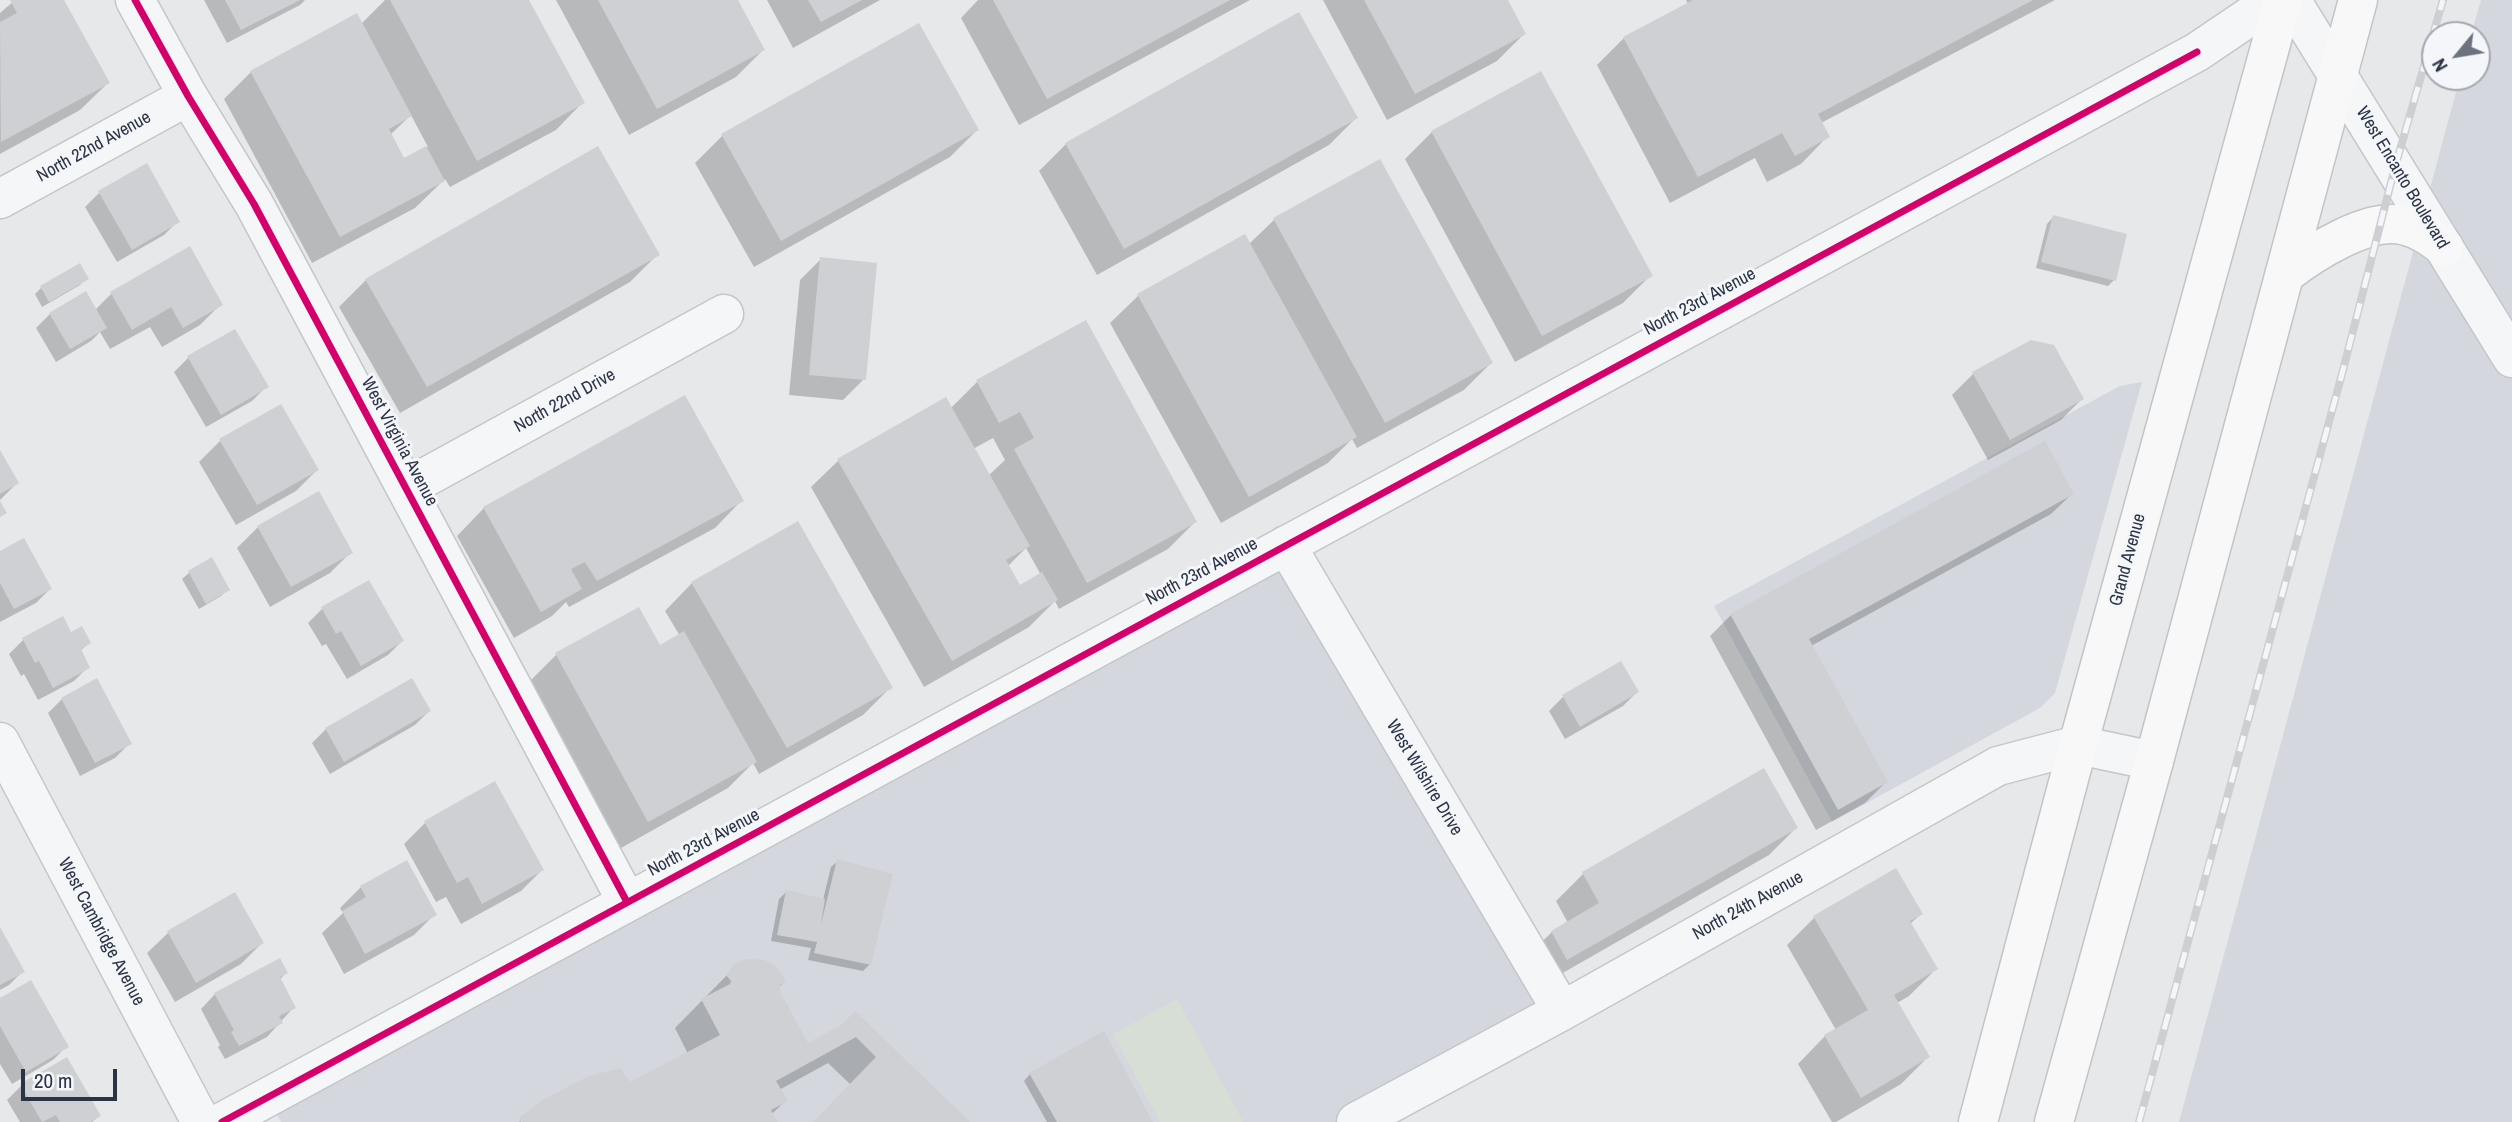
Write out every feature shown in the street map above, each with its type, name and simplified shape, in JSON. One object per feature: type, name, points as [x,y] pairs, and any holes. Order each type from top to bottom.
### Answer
[{"type":"main road","name":"Grand Avenue","points":[[1978,1122],[2078,745],[2283,0]]},
{"type":"main road","points":[[2054,1122],[2154,761],[2358,0]]},
{"type":"main road","points":[[2284,275],[2321,248],[2361,230],[2381,226],[2403,224],[2425,233],[2444,247]]},
{"type":"street","name":"West Virginia Avenue","points":[[135,0],[188,96],[254,204],[627,902]]},
{"type":"street","name":"North 23rd Avenue","points":[[222,1122],[2197,52],[2274,0]]},
{"type":"street","name":"West Encanto Boulevard","points":[[2291,0],[2512,358]]},
{"type":"street","name":"North 22nd Avenue","points":[[0,199],[188,96]]},
{"type":"street","name":"North 22nd Drive","points":[[406,488],[724,314]]},
{"type":"street","name":"West Wilshire Drive","points":[[1286,545],[1562,1011]]},
{"type":"street","name":"West Cambridge Avenue","points":[[0,741],[201,1122]]},
{"type":"street","name":"North 24th Avenue","points":[[1356,1122],[1562,1011],[1998,766],[2078,745],[2154,761]]},
{"type":"shaded area","points":[[2481,0],[2512,0],[2512,1122],[2179,1122],[2456,91],[2491,91],[2491,21],[2475,21]]},
{"type":"shaded area","points":[[2142,382],[2055,693],[2040,708],[1832,822],[1714,606],[2120,386]]},
{"type":"shaded area","points":[[1286,545],[1562,1011],[1356,1122],[281,1122],[268,1097]]},
{"type":"shaded area","points":[[1177,999],[1243,1121],[1160,1122],[1113,1034]]},
{"type":"building","points":[[10,0],[64,0],[110,83],[1,142],[0,22],[17,13]]},
{"type":"building","points":[[225,0],[300,0],[241,30]]},
{"type":"building","points":[[390,0],[529,0],[585,103],[477,161]]},
{"type":"building","points":[[598,0],[738,0],[765,50],[657,109]]},
{"type":"building","points":[[808,0],[862,0],[821,22]]},
{"type":"building","points":[[993,0],[1230,0],[1047,99]]},
{"type":"building","points":[[1364,0],[1508,0],[1526,34],[1415,94]]},
{"type":"building","points":[[1693,0],[2033,0],[1818,114],[1830,137],[1795,156],[1782,133],[1698,177],[1623,37]]},
{"type":"building","points":[[1299,12],[1358,118],[1124,249],[1065,143]]},
{"type":"building","points":[[357,13],[412,116],[389,129],[404,158],[426,146],[445,181],[340,237],[250,71]]},
{"type":"building","points":[[919,23],[979,130],[781,241],[721,134]]},
{"type":"building","points":[[1541,71],[1653,276],[1542,336],[1431,131]]},
{"type":"building","points":[[598,146],[660,255],[427,387],[365,279]]},
{"type":"building","points":[[1380,159],[1493,363],[1385,423],[1273,218]]},
{"type":"building","points":[[147,163],[180,222],[132,250],[98,191]]},
{"type":"building","points":[[2053,215],[2127,234],[2116,281],[2041,262]]},
{"type":"building","points":[[1245,234],[1357,437],[1249,497],[1137,294]]},
{"type":"building","points":[[190,246],[223,305],[183,328],[171,307],[132,330],[110,292]]},
{"type":"building","points":[[820,257],[877,263],[866,380],[809,375]]},
{"type":"building","points":[[80,263],[89,279],[49,302],[40,286]]},
{"type":"building","points":[[86,291],[107,328],[70,349],[49,313]]},
{"type":"building","points":[[1086,320],[1197,522],[1087,583],[1014,449],[1034,438],[1020,412],[999,423],[976,380]]},
{"type":"building","points":[[235,329],[269,387],[221,415],[187,356]]},
{"type":"building","points":[[2031,340],[2054,345],[2084,399],[2010,440],[1972,372]]},
{"type":"building","points":[[685,395],[744,501],[597,581],[585,562],[571,569],[582,589],[541,612],[483,507]]},
{"type":"building","points":[[946,397],[1030,546],[1006,560],[1020,585],[1042,572],[1058,600],[952,661],[837,459]]},
{"type":"building","points":[[281,404],[319,470],[257,505],[219,439]]},
{"type":"building","points":[[2045,441],[2074,494],[1809,639],[1888,782],[1838,810],[1730,614]]},
{"type":"building","points":[[0,450],[19,483],[0,494]]},
{"type":"building","points":[[319,491],[353,553],[291,587],[257,526]]},
{"type":"building","points":[[0,501],[7,513],[0,517]]},
{"type":"building","points":[[798,521],[893,688],[787,748],[691,582]]},
{"type":"building","points":[[24,538],[52,589],[14,609],[0,583],[0,551]]},
{"type":"building","points":[[212,557],[230,590],[206,604],[188,571]]},
{"type":"building","points":[[369,580],[404,641],[361,666],[341,631],[336,634],[321,607]]},
{"type":"building","points":[[639,607],[660,645],[684,631],[757,762],[648,822],[555,653]]},
{"type":"building","points":[[63,616],[71,632],[82,626],[91,643],[81,649],[90,668],[53,688],[39,661],[35,663],[22,638]]},
{"type":"building","points":[[1621,661],[1639,692],[1580,727],[1562,695]]},
{"type":"building","points":[[97,678],[132,744],[95,763],[61,698]]},
{"type":"building","points":[[412,678],[431,711],[344,762],[325,728]]},
{"type":"building","points":[[1764,768],[1798,828],[1567,960],[1551,931],[1599,903],[1582,872]]},
{"type":"building","points":[[495,781],[544,870],[482,904],[468,877],[457,883],[424,821]]},
{"type":"building","points":[[837,859],[893,874],[871,965],[814,953],[817,942],[777,935],[786,890],[825,899],[821,924]]},
{"type":"building","points":[[407,860],[437,915],[365,954],[342,911],[366,897],[360,886]]},
{"type":"building","points":[[1896,868],[1923,914],[1910,921],[1938,969],[1894,995],[1930,1057],[1861,1098],[1824,1035],[1868,1010],[1813,916]]},
{"type":"building","points":[[235,892],[264,943],[196,983],[167,931]]},
{"type":"building","points":[[0,927],[25,972],[0,985]]},
{"type":"building","points":[[280,958],[288,973],[280,977],[296,1008],[279,1016],[283,1023],[239,1046],[231,1032],[234,1030],[214,993]]},
{"type":"building","points":[[747,959],[764,960],[777,967],[786,982],[780,985],[780,992],[808,1043],[841,1025],[855,1011],[970,1122],[813,1122],[876,1057],[856,1037],[776,1081],[788,1101],[771,1110],[778,1122],[521,1122],[519,1118],[544,1099],[589,1076],[620,1068],[630,1082],[720,1035],[701,999],[730,984],[731,981],[726,975],[735,964]]},
{"type":"building","points":[[31,980],[69,1047],[26,1072],[0,1026],[0,998]]},
{"type":"building","points":[[1104,1031],[1153,1122],[1057,1122],[1029,1073]]},
{"type":"building","points":[[67,1057],[101,1116],[90,1122],[60,1122],[56,1115],[42,1122],[20,1084]]},
{"type":"railway","points":[[2139,1122],[2342,374],[2395,167],[2443,0]]},
{"type":"cycle path","points":[[135,0],[188,96],[254,204],[627,902]]},
{"type":"cycle path","points":[[222,1122],[2197,52]]}]
